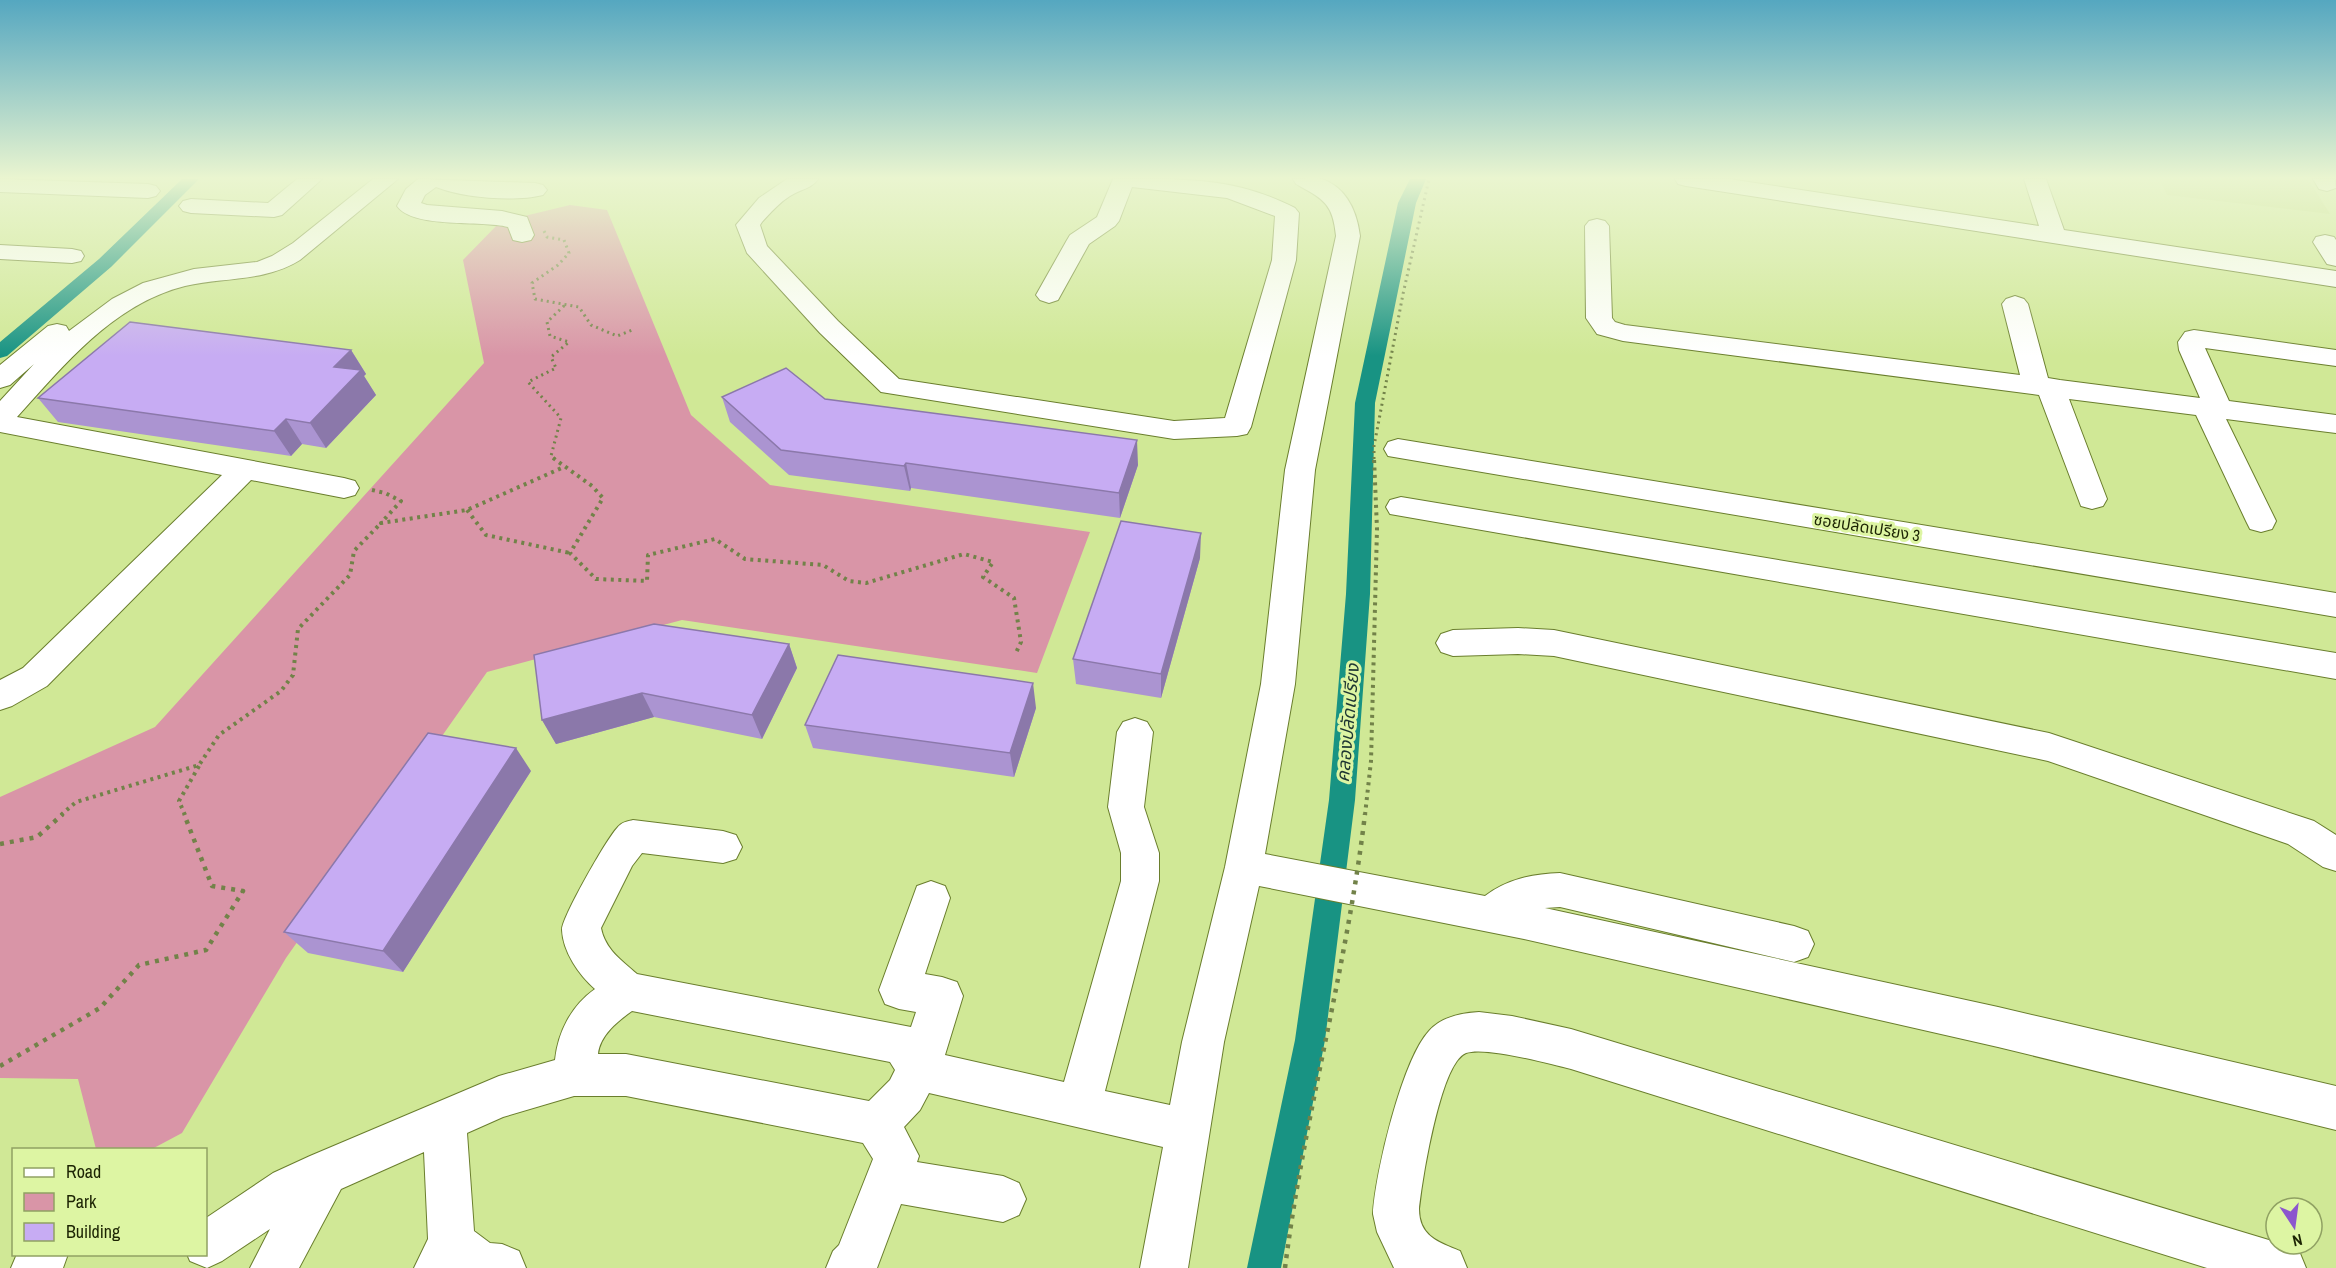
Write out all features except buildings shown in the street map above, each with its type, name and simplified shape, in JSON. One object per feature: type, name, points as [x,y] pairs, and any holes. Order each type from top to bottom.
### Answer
[{"type":"street","points":[[0,379],[96,301],[122,286],[158,269],[197,259],[261,250],[279,238]]},
{"type":"street","points":[[0,418],[100,318],[123,303],[164,285],[228,272],[248,272],[276,264],[313,238]]},
{"type":"street","points":[[752,238],[756,249],[829,327],[891,386],[1174,430],[1237,428],[1284,260],[1285,238]]},
{"type":"street","points":[[1048,295],[1082,238]]},
{"type":"street","points":[[1164,1268],[1203,1042],[1244,867],[1278,684],[1300,470],[1348,238]]},
{"type":"street","points":[[1597,238],[1599,318],[1606,328],[1623,333],[2336,424]]},
{"type":"street","points":[[2074,238],[2336,279]]},
{"type":"street","points":[[0,252],[72,256]]},
{"type":"street","points":[[2015,304],[2043,385],[2092,499]]},
{"type":"street","points":[[2261,521],[2212,408],[2191,342],[2194,338],[2336,358]]},
{"type":"street","points":[[0,423],[358,489]]},
{"type":"street","name":"ซอยปลัดเปรียง 3","points":[[1398,449],[2336,605]]},
{"type":"street","points":[[0,696],[35,677],[245,469]]},
{"type":"street","points":[[1401,507],[2336,666]]},
{"type":"street","points":[[1453,643],[1554,643],[2049,747],[2301,832],[2336,855]]},
{"type":"street","points":[[1079,1106],[1140,881],[1140,853],[1126,807],[1135,732]]},
{"type":"street","points":[[723,847],[633,836],[619,854],[581,927],[584,944],[598,966],[627,991],[903,1044],[919,1070],[1188,1131]]},
{"type":"street","points":[[1244,867],[1296,875],[1491,915],[1998,1027],[2336,1108]]},
{"type":"street","points":[[1491,915],[1506,901],[1528,891],[1560,890],[1794,944]]},
{"type":"street","points":[[876,1124],[905,1095],[919,1070],[942,996],[899,990],[931,898]]},
{"type":"street","points":[[574,1075],[578,1040],[600,1010],[627,991]]},
{"type":"street","points":[[1443,1268],[1413,1255],[1400,1228],[1396,1210],[1410,1135],[1425,1078],[1443,1044],[1455,1036],[1466,1033],[1529,1038],[1571,1049],[2282,1268]]},
{"type":"street","points":[[207,1244],[289,1189],[499,1097],[574,1075],[626,1075],[876,1124],[897,1156],[856,1262],[850,1268]]},
{"type":"street","points":[[444,1120],[445,1256],[502,1268]]},
{"type":"street","points":[[274,1268],[326,1172]]},
{"type":"street","points":[[887,1179],[1003,1199]]},
{"type":"path","points":[[554,238],[564,240],[569,253],[558,265],[532,283],[534,298],[579,307],[591,325],[617,336],[635,328]]},
{"type":"path","points":[[1285,1268],[1293,1210],[1343,958],[1347,885],[1365,816],[1371,761],[1377,529],[1374,446],[1416,238]]},
{"type":"path","points":[[566,304],[546,322],[550,336],[569,342],[551,357],[556,368],[528,382],[561,418],[551,456],[592,486],[603,498],[570,553]]},
{"type":"path","points":[[381,524],[467,510],[565,466]]},
{"type":"path","points":[[0,1066],[100,1008],[139,965],[206,950],[243,891],[212,886],[179,801],[219,735],[281,691],[292,675],[298,629],[350,575],[354,552],[401,501],[385,493],[358,489]]},
{"type":"path","points":[[467,510],[486,535],[570,553],[596,579],[647,581],[648,555],[715,539],[745,560],[823,565],[849,582],[866,583],[964,554],[993,562],[983,577],[1014,598],[1021,642],[1015,655]]},
{"type":"path","points":[[0,844],[37,837],[76,802],[199,765]]},
{"type":"green space","points":[[484,238],[619,238],[691,415],[770,485],[1090,532],[1037,673],[682,620],[487,672],[286,958],[182,1133],[154,1148],[96,1148],[78,1079],[0,1078],[0,797],[155,727],[484,363],[463,260]]},
{"type":"waterway","points":[[0,352],[105,263],[130,238]]},
{"type":"waterway","name":"คลองปลัดเปรียง","points":[[1264,1268],[1310,1040],[1342,800],[1358,594],[1365,403],[1400,238]]}]
